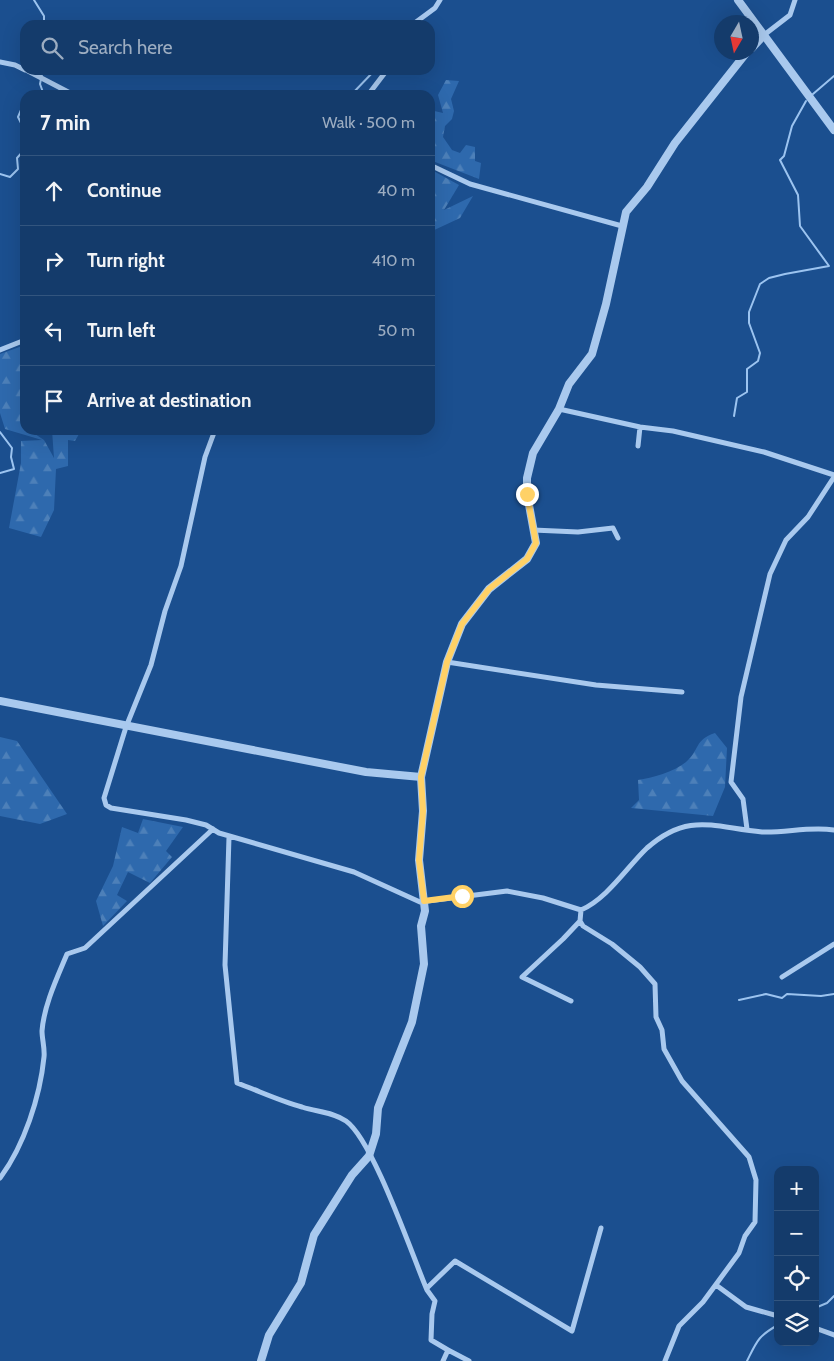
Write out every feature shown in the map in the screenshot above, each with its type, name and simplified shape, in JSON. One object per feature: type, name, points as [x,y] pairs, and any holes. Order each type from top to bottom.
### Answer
[{"type":"street","points":[[419,20],[435,8],[440,0]]},
{"type":"street","points":[[738,0],[834,130]]},
{"type":"street","points":[[759,40],[790,15],[795,0]]},
{"type":"street","points":[[261,1361],[269,1335],[301,1282],[314,1235],[352,1175],[370,1156],[376,1134],[378,1108],[386,1084],[401,1054],[418,994],[424,964],[421,926],[425,911],[419,860],[423,811],[421,777],[447,662],[462,624],[489,589],[527,559],[536,543],[532,530],[527,494],[527,478],[533,453],[559,409],[569,384],[592,354],[606,304],[626,212],[647,187],[675,143],[741,60]]},
{"type":"street","points":[[0,62],[20,68]]},
{"type":"street","points":[[35,75],[64,90]]},
{"type":"street","points":[[372,90],[382,75]]},
{"type":"street","points":[[435,167],[470,184],[622,226]]},
{"type":"street","points":[[0,350],[20,342]]},
{"type":"street","points":[[559,409],[640,428],[673,431],[764,452],[834,476],[808,518],[786,540],[770,574],[741,698],[731,782],[743,799],[747,829]]},
{"type":"street","points":[[638,446],[640,428]]},
{"type":"street","points":[[213,435],[205,457],[181,566],[165,611],[151,664],[126,727],[104,798],[106,805],[112,808],[192,821],[229,837],[354,872],[420,902],[507,891],[543,898],[581,910]]},
{"type":"street","points":[[532,530],[578,532],[613,528],[618,538]]},
{"type":"street","points":[[447,662],[596,685],[682,692]]},
{"type":"street","points":[[0,701],[126,727],[366,772],[421,777]]},
{"type":"street","points":[[665,1361],[679,1326],[703,1302],[739,1254],[744,1236],[755,1222],[756,1180],[749,1158],[682,1081],[664,1049],[662,1030],[656,1017],[655,984],[640,967],[612,944],[583,926],[580,920],[581,910],[613,885],[648,848],[680,828],[710,824],[761,832],[834,830]]},
{"type":"street","points":[[0,1178],[11,1162],[29,1122],[39,1089],[45,1055],[42,1032],[46,1014],[67,954],[85,948],[213,830]]},
{"type":"street","points":[[229,837],[225,965],[237,1083],[302,1108],[326,1113],[346,1121],[359,1136],[370,1156],[427,1288],[435,1301],[432,1314],[431,1340],[469,1361]]},
{"type":"street","points":[[571,1001],[522,977],[563,939],[580,920]]},
{"type":"street","points":[[782,977],[834,944]]},
{"type":"street","points":[[427,1288],[455,1261],[572,1331],[601,1228]]},
{"type":"street","points":[[716,1285],[746,1307],[774,1315]]},
{"type":"street","points":[[819,1329],[834,1335]]},
{"type":"street","points":[[443,1361],[448,1350]]},
{"type":"green space","points":[[446,80],[459,81],[451,99],[454,111],[452,119],[445,126],[443,137],[452,150],[460,153],[466,145],[475,147],[475,161],[481,163],[479,179],[435,162],[435,111],[443,113],[438,95]]},
{"type":"green space","points":[[435,172],[459,185],[444,210],[473,196],[460,218],[435,230]]},
{"type":"green space","points":[[20,347],[20,433],[5,429],[0,413],[0,354]]},
{"type":"green space","points":[[25,435],[36,435],[44,440],[54,458],[52,435],[78,435],[75,441],[68,440],[68,466],[56,469],[54,510],[41,537],[9,528],[21,463],[21,441],[42,440]]},
{"type":"green space","points":[[715,733],[727,748],[725,787],[713,816],[631,808],[639,800],[638,780],[663,774],[681,766],[690,758],[700,742]]},
{"type":"green space","points":[[0,737],[17,741],[67,814],[40,824],[0,816]]},
{"type":"green space","points":[[143,819],[183,827],[166,851],[172,857],[150,883],[128,872],[117,895],[127,901],[103,926],[96,901],[113,866],[122,827],[138,833]]},
{"type":"waterway","points":[[34,0],[44,16],[44,20]]},
{"type":"waterway","points":[[42,75],[40,84],[42,90]]},
{"type":"waterway","points":[[356,90],[370,75]]},
{"type":"waterway","points":[[813,94],[834,76]]},
{"type":"waterway","points":[[734,416],[737,398],[747,392],[747,369],[758,361],[760,353],[749,323],[749,312],[760,284],[769,278],[829,266],[800,226],[798,195],[780,160],[784,156],[792,126],[806,101]]},
{"type":"waterway","points":[[20,112],[18,117],[20,121]]},
{"type":"waterway","points":[[0,174],[10,177],[18,169],[17,158],[20,155]]},
{"type":"waterway","points":[[0,432],[12,448],[11,457],[14,469],[0,473]]},
{"type":"waterway","points":[[739,1000],[766,994],[782,998],[787,994],[821,996],[834,994]]},
{"type":"waterway","points":[[819,1306],[827,1303],[834,1296]]},
{"type":"waterway","points":[[747,1361],[759,1340],[766,1332],[774,1327]]},
{"type":"route","points":[[462,896],[424,901],[419,860],[423,811],[421,777],[447,662],[462,624],[489,589],[512,573],[527,559],[536,543],[532,530],[527,494]]}]
